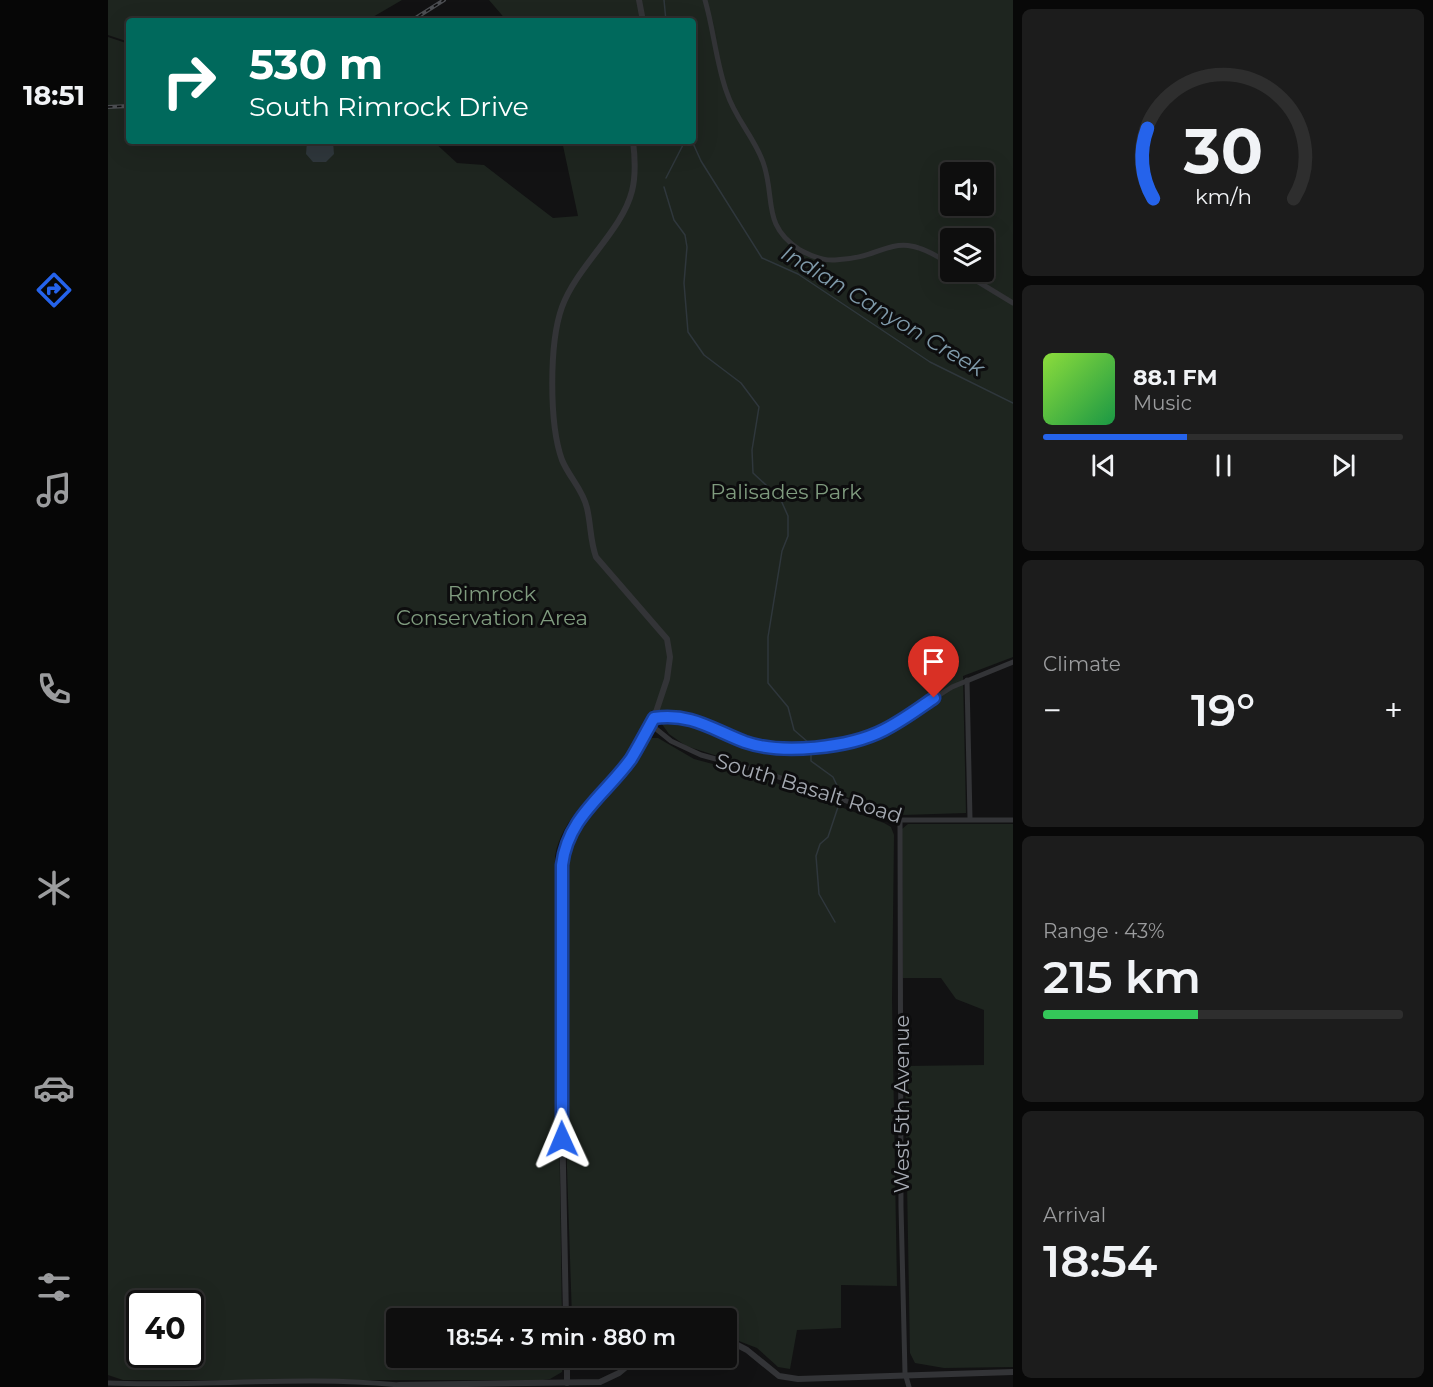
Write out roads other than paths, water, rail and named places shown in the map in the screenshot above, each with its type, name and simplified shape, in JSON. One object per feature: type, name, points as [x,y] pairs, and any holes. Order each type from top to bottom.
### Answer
[{"type":"street","points":[[639,0],[642,18]]},
{"type":"street","points":[[705,0],[726,93],[763,161],[771,214],[781,234],[798,248],[822,259],[841,260],[905,244],[923,248],[940,258]]},
{"type":"street","points":[[566,1308],[562,1118],[562,865],[564,845],[572,827],[631,758],[652,721],[667,679],[670,657],[667,639],[596,557],[582,493],[564,463],[555,439],[555,337],[562,307],[585,266],[627,205],[634,179],[633,144]]},
{"type":"street","points":[[978,282],[1013,303]]},
{"type":"street","points":[[652,721],[672,716],[696,720],[765,748],[801,749],[882,731],[968,680],[1013,662]]},
{"type":"street","points":[[968,680],[970,819]]},
{"type":"street","name":"South Basalt Road","points":[[652,721],[671,741],[701,755],[768,773],[900,820],[1013,820]]},
{"type":"street","name":"West 5th Avenue","points":[[900,820],[901,1198],[905,1373],[909,1387]]},
{"type":"street","points":[[737,1345],[779,1376],[798,1379],[905,1373],[1013,1372]]},
{"type":"street","points":[[567,1368],[567,1383]]},
{"type":"street","points":[[108,1383],[187,1385],[342,1381],[399,1386],[567,1383],[600,1382],[625,1368]]},
{"type":"waterway","name":"Indian Canyon Creek","points":[[664,0],[666,18]]},
{"type":"waterway","points":[[666,178],[683,144]]},
{"type":"waterway","name":"Indian Canyon Creek","points":[[693,144],[701,161],[762,258],[798,274],[930,362],[1013,403]]},
{"type":"waterway","points":[[664,187],[674,220],[685,235],[687,247],[684,283],[688,332],[704,355],[741,383],[759,407],[752,450],[753,473],[780,498],[788,516],[788,536],[782,551],[768,637],[768,683],[788,707],[794,730],[809,743]]},
{"type":"waterway","points":[[811,753],[811,761],[833,777],[841,794]]},
{"type":"waterway","points":[[835,922],[819,894],[816,856],[820,844],[828,837],[838,807]]},
{"type":"railway","points":[[416,18],[444,0]]},
{"type":"railway","points":[[108,107],[126,106]]},
{"type":"park label","name":"Palisades Park","points":[[786,491]]},
{"type":"park label","name":"Rimrock Conservation Area","points":[[492,605]]}]
